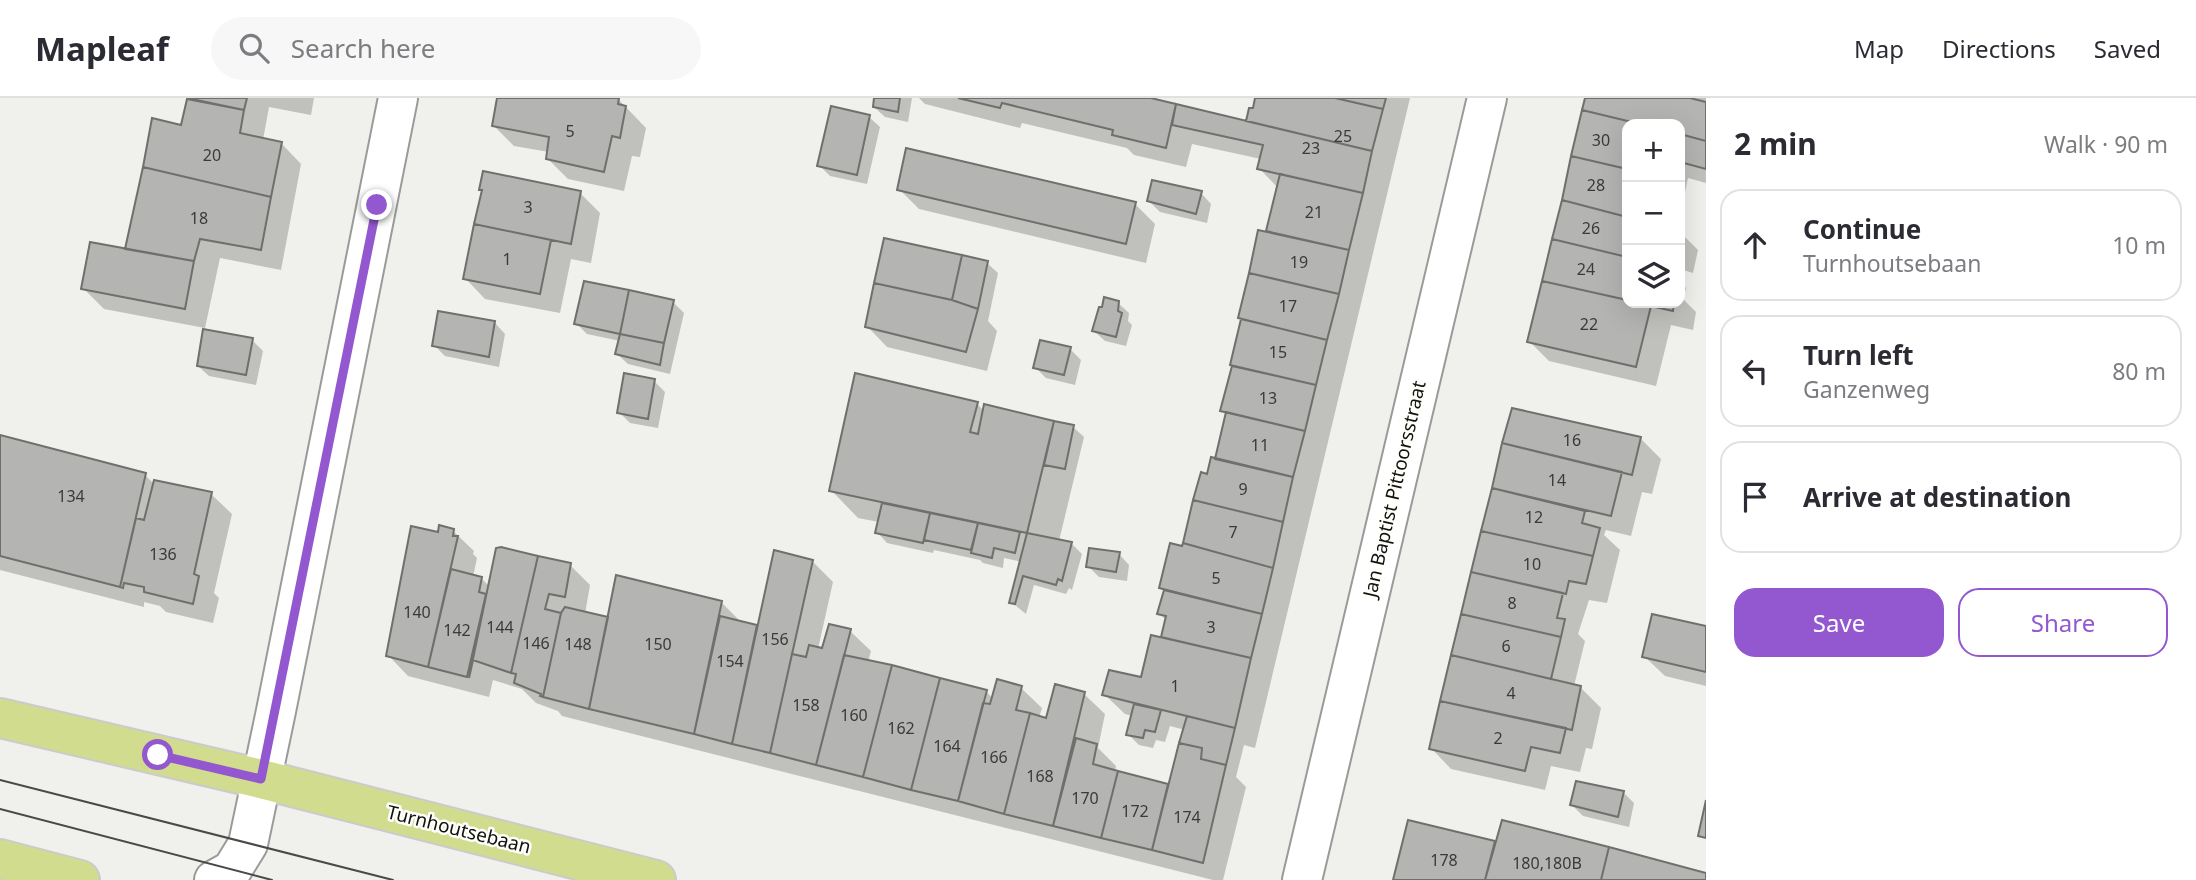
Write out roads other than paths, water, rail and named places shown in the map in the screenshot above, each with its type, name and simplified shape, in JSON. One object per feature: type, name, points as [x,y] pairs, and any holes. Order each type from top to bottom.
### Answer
[{"type":"main road","name":"Turnhoutsebaan","points":[[1,721],[261,779],[656,880]]},
{"type":"main road","points":[[0,859],[80,880]]},
{"type":"street","points":[[214,880],[232,870],[248,844],[398,98]]},
{"type":"street","name":"Jan Baptist Pittoorsstraat","points":[[1301,880],[1487,98]]},
{"type":"tram line","points":[[0,780],[393,880]]},
{"type":"tram line","points":[[0,809],[272,880]]}]
